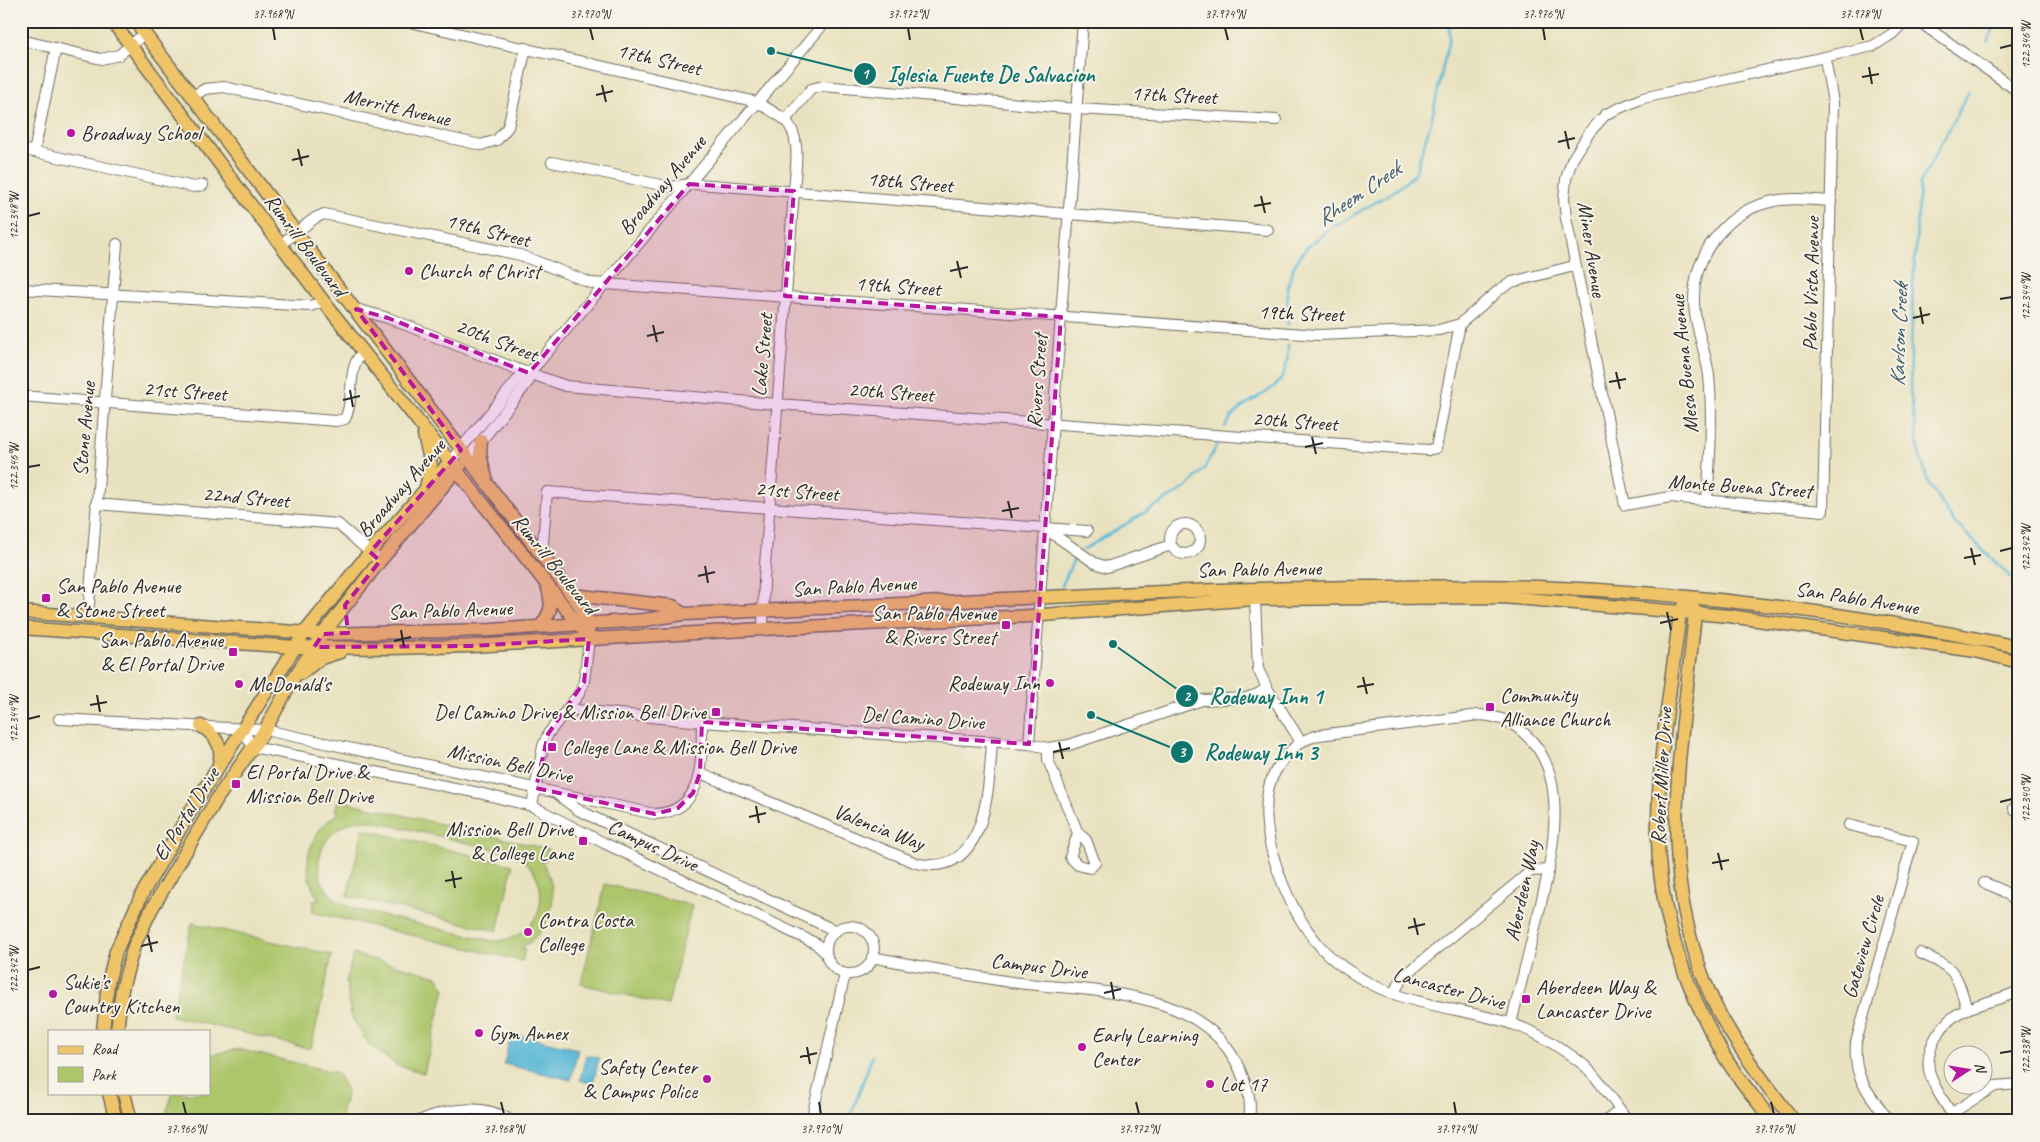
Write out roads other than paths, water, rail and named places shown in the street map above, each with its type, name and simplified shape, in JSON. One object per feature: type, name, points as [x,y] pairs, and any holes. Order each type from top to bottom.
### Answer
[{"type":"main road","name":"Rumrill Boulevard","points":[[112,21],[324,302],[452,467],[547,587],[584,623]]},
{"type":"main road","name":"Rumrill Boulevard","points":[[135,21],[572,595],[589,639]]},
{"type":"main road","points":[[324,302],[336,301],[354,322],[367,324]]},
{"type":"main road","points":[[421,427],[431,464],[426,490]]},
{"type":"main road","points":[[481,441],[479,448],[481,462],[489,488]]},
{"type":"main road","name":"Broadway Avenue","points":[[323,634],[345,605],[375,557],[426,490],[464,455]]},
{"type":"main road","name":"Broadway Avenue","points":[[305,632],[375,557],[452,467]]},
{"type":"main road","name":"San Pablo Avenue","points":[[21,612],[323,634],[541,626],[644,620],[683,614],[1040,596],[1258,588],[1503,586],[1689,596],[1863,618],[2019,648]]},
{"type":"main road","points":[[541,626],[552,611],[552,603],[547,587]]},
{"type":"main road","points":[[572,595],[673,606],[683,614]]},
{"type":"main road","name":"San Pablo Avenue","points":[[21,628],[314,647],[471,646],[763,629],[1039,616],[1255,599],[1503,596],[1695,613],[1848,632],[1976,651],[2019,662]]},
{"type":"main road","points":[[1680,612],[1689,596]]},
{"type":"main road","points":[[1689,596],[1695,613]]},
{"type":"main road","points":[[345,605],[346,623],[359,633]]},
{"type":"main road","name":"Robert Miller Drive","points":[[1680,612],[1660,778],[1658,821],[1663,892],[1678,954],[1701,1013],[1724,1056],[1772,1121]]},
{"type":"main road","name":"Robert Miller Drive","points":[[1695,613],[1677,777],[1675,819],[1676,856],[1687,922],[1700,969],[1716,1006],[1746,1059],[1794,1121]]},
{"type":"main road","points":[[45,630],[61,621],[78,622],[88,617]]},
{"type":"main road","points":[[104,634],[113,626],[150,627],[157,622]]},
{"type":"main road","name":"El Portal Drive","points":[[103,1030],[108,983],[116,951],[126,925],[142,894],[218,767],[305,632]]},
{"type":"main road","name":"El Portal Drive","points":[[117,1030],[127,968],[134,946],[151,910],[218,797],[265,730],[293,679],[323,634]]},
{"type":"main road","points":[[261,644],[273,654],[277,661],[277,675]]},
{"type":"main road","points":[[293,679],[321,658],[358,648]]},
{"type":"main road","points":[[201,726],[217,739],[221,757],[218,767]]},
{"type":"main road","points":[[109,1094],[116,1121]]},
{"type":"main road","points":[[124,1094],[131,1121]]},
{"type":"street","name":"17th Street","points":[[405,21],[757,102]]},
{"type":"street","name":"Broadway Avenue","points":[[464,455],[519,378],[529,373],[826,21]]},
{"type":"street","name":"Rivers Street","points":[[1029,744],[1083,21]]},
{"type":"street","name":"Miner Avenue","points":[[1626,505],[1574,266],[1566,218],[1564,199],[1566,179],[1578,149],[1606,114],[1643,98],[1825,59],[1873,46],[1892,34],[1906,21]]},
{"type":"street","points":[[1918,21],[2019,92]]},
{"type":"street","points":[[21,40],[101,59],[119,55],[144,34]]},
{"type":"street","points":[[34,152],[56,48]]},
{"type":"street","name":"Merritt Avenue","points":[[193,96],[205,89],[224,88],[481,145],[496,140],[508,127],[526,48]]},
{"type":"street","name":"Pablo Vista Avenue","points":[[1823,511],[1833,102],[1825,59]]},
{"type":"street","name":"17th Street","points":[[785,120],[811,89],[823,86],[1077,109],[1276,120]]},
{"type":"street","points":[[757,102],[785,120]]},
{"type":"street","name":"Lake Street","points":[[763,629],[769,508],[796,152],[794,136],[785,120]]},
{"type":"street","points":[[21,150],[194,187],[203,185]]},
{"type":"street","name":"18th Street","points":[[552,162],[671,188],[689,184],[794,191],[1268,230]]},
{"type":"street","name":"Mesa Buena Avenue","points":[[1707,501],[1712,427],[1708,375],[1694,303],[1697,268],[1708,245],[1714,238],[1732,220],[1758,205],[1776,200],[1831,201]]},
{"type":"street","name":"19th Street","points":[[280,244],[315,218],[324,214],[520,255],[591,282],[1318,335],[1439,330],[1460,324],[1499,290],[1512,282],[1574,266]]},
{"type":"street","name":"Stone Avenue","points":[[88,617],[117,244]]},
{"type":"street","points":[[21,289],[310,306],[324,302]]},
{"type":"street","name":"20th Street","points":[[356,310],[388,318],[566,386],[777,404],[1428,450],[1436,448],[1460,324]]},
{"type":"street","name":"21st Street","points":[[21,396],[336,422],[345,419],[349,412],[355,364],[363,352]]},
{"type":"street","name":"Broadway Avenue","points":[[464,455],[481,441],[529,381],[529,373]]},
{"type":"street","name":"21st Street","points":[[542,556],[547,492],[1088,531]]},
{"type":"street","name":"Monte Buena Street","points":[[1626,505],[1670,497],[1823,511]]},
{"type":"street","name":"22nd Street","points":[[96,504],[338,524],[375,557]]},
{"type":"street","name":"21st Street","points":[[1045,529],[1095,563],[1107,567],[1121,564],[1171,545]]},
{"type":"street","points":[[1255,599],[1258,669],[1267,688],[1301,742]]},
{"type":"street","points":[[532,806],[543,746],[548,734],[584,682],[589,639]]},
{"type":"street","name":"Del Camino Drive","points":[[567,709],[702,722],[1029,744],[1048,748],[1069,744],[1202,700],[1246,698],[1258,694],[1267,688]]},
{"type":"street","name":"Aberdeen Way","points":[[1301,742],[1319,735],[1468,715],[1489,715],[1516,726],[1536,744],[1550,774],[1553,829],[1549,870],[1511,1024]]},
{"type":"street","name":"Mission Bell Drive","points":[[59,719],[265,730],[655,814],[663,814],[678,808],[689,799],[700,773],[702,722]]},
{"type":"street","points":[[242,730],[253,747]]},
{"type":"street","name":"Valencia Way","points":[[700,773],[916,863],[934,866],[950,861],[960,854],[971,844],[979,830],[988,794],[992,741]]},
{"type":"street","name":"Lancaster Drive","points":[[1301,742],[1280,764],[1268,790],[1266,815],[1282,883],[1297,914],[1320,946],[1346,968],[1393,994],[1511,1024],[1548,1040],[1586,1067],[1628,1121]]},
{"type":"street","name":"Mission Bell Drive","points":[[253,747],[480,792],[532,806]]},
{"type":"street","points":[[1048,748],[1048,760],[1078,833]]},
{"type":"street","name":"Campus Drive","points":[[556,793],[578,810],[836,930]]},
{"type":"street","name":"Campus Drive","points":[[532,806],[604,843],[816,943],[826,953]]},
{"type":"street","name":"Gateview Circle","points":[[1849,825],[1913,841],[1856,1042],[1854,1061],[1859,1078],[1889,1121]]},
{"type":"street","points":[[1393,994],[1403,977],[1531,871],[1549,870]]},
{"type":"street","points":[[1984,883],[2002,889],[2015,900],[2019,908]]},
{"type":"street","points":[[850,926],[863,931],[872,942],[872,957],[860,972],[845,974],[832,967],[826,953],[827,943],[836,930],[850,926]]},
{"type":"street","points":[[1920,953],[1949,966],[1959,983],[1967,1009]]},
{"type":"street","name":"Campus Drive","points":[[872,957],[1010,982],[1132,996],[1166,1006],[1189,1016],[1210,1030],[1228,1047],[1251,1101],[1249,1121]]},
{"type":"street","points":[[811,1121],[845,974]]},
{"type":"street","points":[[2019,992],[1967,1009],[1944,1024],[1934,1039],[1930,1056],[1931,1078],[1954,1117],[1995,1086],[2012,1083],[2019,1084]]},
{"type":"street","points":[[419,1121],[446,1111],[466,1108],[488,1111],[512,1121]]},
{"type":"street","points":[[1606,1121],[1620,1110]]},
{"type":"street","points":[[21,1116],[25,1121]]},
{"type":"water","points":[[511,1033],[578,1049],[571,1080],[504,1064]]},
{"type":"water","points":[[586,1055],[599,1058],[593,1084],[580,1080]]},
{"type":"waterway","name":"Rheem Creek","points":[[1288,325],[1287,288],[1294,266],[1305,249],[1330,229],[1396,190],[1415,174],[1432,118],[1449,39],[1449,21]]},
{"type":"waterway","name":"Karlson Creek","points":[[1987,42],[1998,21]]},
{"type":"waterway","name":"Karlson Creek","points":[[1969,91],[1920,184],[1913,285],[1910,390],[1919,453],[1928,482],[1953,521],[2019,585]]},
{"type":"waterway","name":"Rheem Creek","points":[[1225,427],[1238,410],[1278,383],[1286,367],[1288,344]]},
{"type":"waterway","name":"Rheem Creek","points":[[1083,550],[1187,487],[1204,469],[1217,445]]},
{"type":"waterway","name":"Rheem Creek","points":[[1062,586],[1072,563],[1079,554]]},
{"type":"waterway","name":"Rheem Creek","points":[[849,1121],[872,1056]]},
{"type":"place","name":"Iglesia Fuente De Salvacion","points":[[771,51]]},
{"type":"place","name":"Broadway School","points":[[71,133]]},
{"type":"place","name":"Church of Christ","points":[[409,271]]},
{"type":"place","name":"San Pablo Avenue & Stone Street","points":[[46,598]]},
{"type":"place","name":"San Pablo Avenue & Rivers Street","points":[[1006,625]]},
{"type":"place","name":"Rodeway Inn 1","points":[[1113,644]]},
{"type":"place","name":"San Pablo Avenue & El Portal Drive","points":[[233,652]]},
{"type":"place","name":"Rodeway Inn","points":[[1050,683]]},
{"type":"place","name":"McDonald's","points":[[239,684]]},
{"type":"place","name":"Community Alliance Church","points":[[1490,707]]},
{"type":"place","name":"Del Camino Drive & Mission Bell Drive","points":[[716,712]]},
{"type":"place","name":"Rodeway Inn 3","points":[[1091,715]]},
{"type":"place","name":"College Lane & Mission Bell Drive","points":[[552,747]]},
{"type":"place","name":"El Portal Drive & Mission Bell Drive","points":[[236,784]]},
{"type":"place","name":"Mission Bell Drive & College Lane","points":[[583,841]]},
{"type":"place","name":"Contra Costa College","points":[[528,932]]},
{"type":"place","name":"Sukie’s Country Kitchen","points":[[53,994]]},
{"type":"place","name":"Aberdeen Way & Lancaster Drive","points":[[1526,999]]},
{"type":"place","name":"Gym Annex","points":[[479,1033]]},
{"type":"place","name":"Early Learning Center","points":[[1082,1047]]},
{"type":"place","name":"Safety Center & Campus Police","points":[[707,1079]]},
{"type":"place","name":"Lot 17","points":[[1210,1084]]}]
